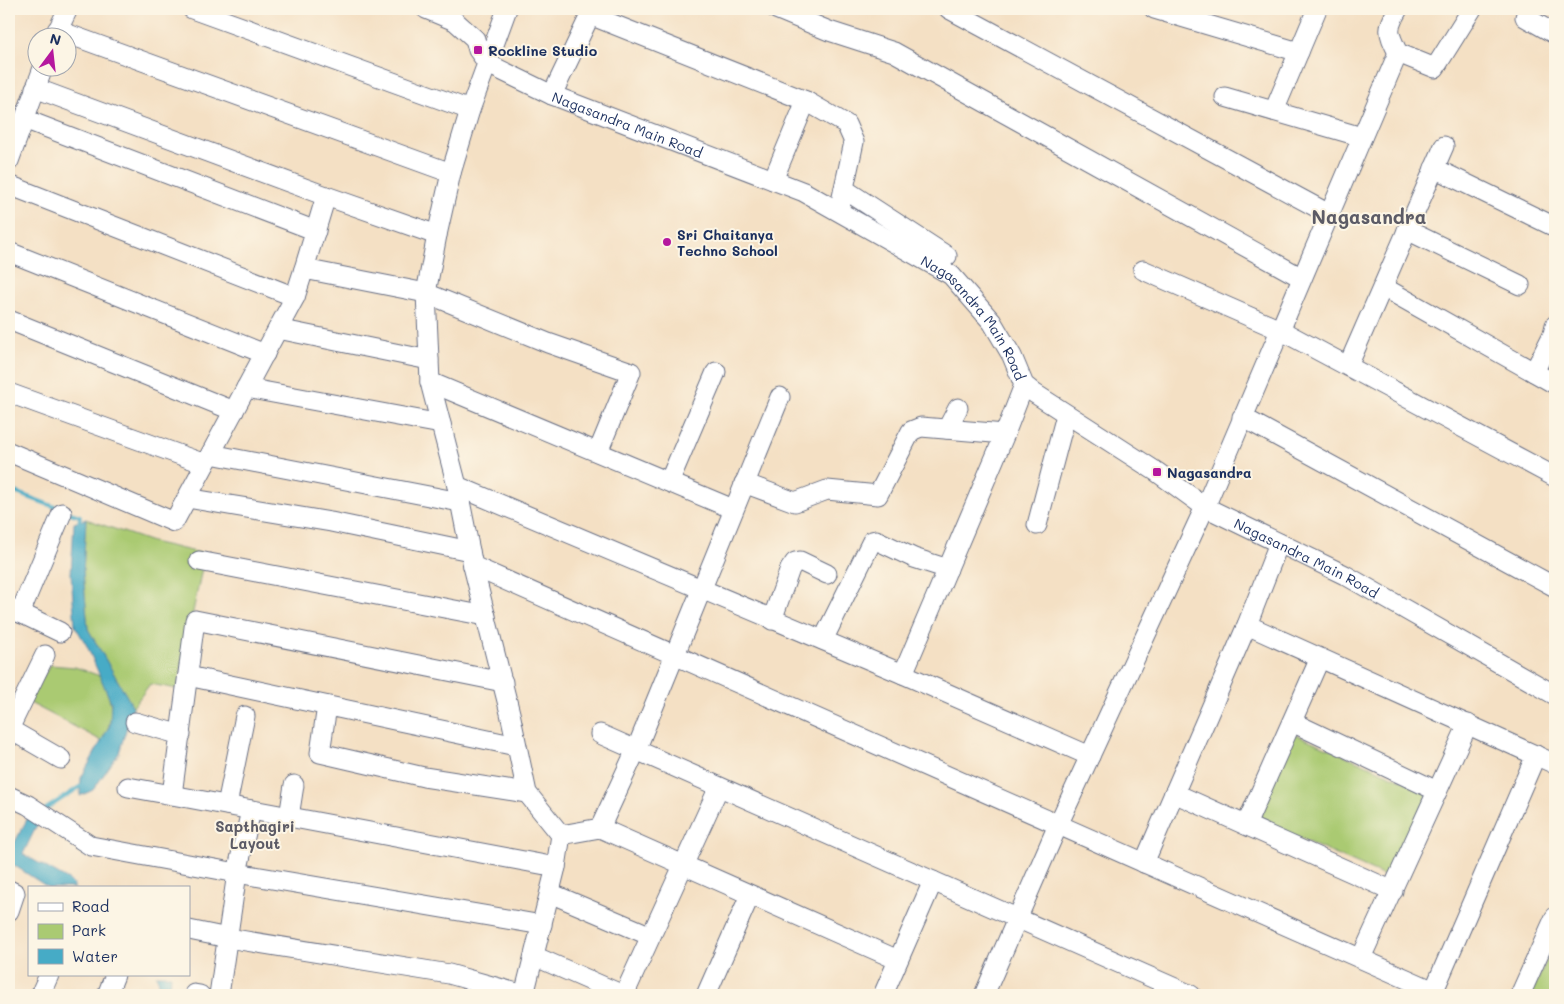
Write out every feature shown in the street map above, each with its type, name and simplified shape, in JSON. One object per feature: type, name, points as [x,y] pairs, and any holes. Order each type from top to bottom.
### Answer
[{"type":"street","points":[[58,28],[68,9]]},
{"type":"street","points":[[192,9],[470,110]]},
{"type":"street","points":[[426,9],[456,21],[475,39],[478,50],[488,64]]},
{"type":"street","points":[[190,930],[449,974],[524,995],[550,893],[561,835],[527,793],[503,682],[430,382],[426,293],[437,235],[452,173],[470,110],[507,9]]},
{"type":"street","points":[[776,9],[829,31],[894,52],[1302,278]]},
{"type":"street","points":[[949,9],[1329,214]]},
{"type":"street","points":[[1154,9],[1299,52]]},
{"type":"street","points":[[1274,111],[1317,9]]},
{"type":"street","points":[[1398,9],[1389,24],[1390,36],[1398,54],[1435,68],[1472,9]]},
{"type":"street","points":[[1530,9],[1525,17],[1555,34]]},
{"type":"street","points":[[552,95],[591,12],[806,101],[846,124],[854,142],[839,212]]},
{"type":"street","points":[[78,42],[452,173]]},
{"type":"street","points":[[984,995],[1058,825],[1204,507],[1398,54]]},
{"type":"street","name":"Nagasandra Main Road","points":[[488,64],[552,95],[804,192],[951,276],[992,322],[1012,356],[1024,385],[1149,467],[1204,507],[1345,575],[1555,695]]},
{"type":"street","points":[[9,158],[40,78]]},
{"type":"street","points":[[36,88],[326,196],[437,235]]},
{"type":"street","points":[[1225,97],[1362,137]]},
{"type":"street","points":[[773,180],[806,101]]},
{"type":"street","points":[[24,119],[316,231]]},
{"type":"street","points":[[1348,366],[1444,146]]},
{"type":"street","points":[[1434,168],[1555,227]]},
{"type":"street","points":[[9,185],[295,297]]},
{"type":"street","points":[[844,188],[947,256]]},
{"type":"street","points":[[9,452],[174,522],[295,297],[326,196]]},
{"type":"street","points":[[878,234],[887,216]]},
{"type":"street","points":[[1407,230],[1520,285]]},
{"type":"street","points":[[9,252],[265,354]]},
{"type":"street","points":[[304,269],[426,293],[548,343],[631,372],[598,452]]},
{"type":"street","points":[[1143,270],[1280,330],[1555,477]]},
{"type":"street","points":[[1382,287],[1555,384]]},
{"type":"street","points":[[9,320],[234,411]]},
{"type":"street","points":[[278,330],[429,360]]},
{"type":"street","points":[[1534,372],[1555,331]]},
{"type":"street","points":[[669,482],[716,372]]},
{"type":"street","points":[[430,382],[733,509]]},
{"type":"street","points":[[903,674],[1024,385]]},
{"type":"street","points":[[246,388],[441,424]]},
{"type":"street","points":[[9,393],[208,459],[458,494],[701,589],[903,674],[1090,756]]},
{"type":"street","points":[[600,828],[636,750],[780,397]]},
{"type":"street","points":[[947,429],[958,408]]},
{"type":"street","points":[[1037,525],[1066,414]]},
{"type":"street","points":[[1242,417],[1555,587]]},
{"type":"street","points":[[744,483],[795,502],[827,490],[878,495],[911,431],[920,427],[1005,434]]},
{"type":"street","points":[[187,498],[331,522],[472,559],[674,655],[1361,958],[1433,993],[1536,755]]},
{"type":"street","points":[[60,632],[14,610],[62,513]]},
{"type":"street","points":[[822,640],[872,540],[876,540],[914,558],[948,569]]},
{"type":"street","points":[[1144,863],[1247,625],[1279,543]]},
{"type":"street","points":[[199,561],[486,616]]},
{"type":"street","points":[[772,620],[790,570],[795,562],[800,561],[827,574]]},
{"type":"street","points":[[172,795],[196,620],[503,682]]},
{"type":"street","points":[[1247,625],[1555,764]]},
{"type":"street","points":[[45,655],[9,729],[61,759]]},
{"type":"street","points":[[1246,826],[1320,658]]},
{"type":"street","points":[[188,676],[516,746]]},
{"type":"street","points":[[327,706],[320,754],[424,777],[527,793]]},
{"type":"street","points":[[227,805],[245,716]]},
{"type":"street","points":[[135,722],[180,735]]},
{"type":"street","points":[[1292,722],[1437,791]]},
{"type":"street","points":[[1361,958],[1468,724]]},
{"type":"street","points":[[600,734],[1191,995]]},
{"type":"street","points":[[290,817],[294,785]]},
{"type":"street","points":[[534,956],[624,995],[718,786]]},
{"type":"street","points":[[128,787],[556,867]]},
{"type":"street","points":[[1174,793],[1393,891]]},
{"type":"street","points":[[9,796],[28,804],[91,846],[542,925]]},
{"type":"street","points":[[219,995],[237,873],[251,810]]},
{"type":"street","points":[[561,835],[600,828],[898,960]]},
{"type":"street","points":[[883,995],[933,882]]},
{"type":"street","points":[[9,890],[15,893],[9,911]]},
{"type":"street","points":[[550,893],[651,936]]},
{"type":"street","points":[[706,995],[750,895]]},
{"type":"street","points":[[1520,995],[1555,916]]},
{"type":"street","points":[[40,995],[49,976]]},
{"type":"street","points":[[107,995],[115,976]]},
{"type":"path","points":[[1552,995],[1555,988]]},
{"type":"green space","points":[[86,519],[152,542],[205,554],[177,689],[150,684],[133,707],[88,629],[83,572]]},
{"type":"green space","points":[[50,665],[75,667],[100,676],[111,708],[110,723],[102,741],[28,702]]},
{"type":"green space","points":[[1293,733],[1429,792],[1389,878],[1255,819]]},
{"type":"green space","points":[[1555,941],[1555,995],[1531,995]]},
{"type":"water","points":[[86,519],[83,572],[88,629],[133,707],[119,753],[93,790],[80,796],[81,778],[110,725],[111,702],[87,646],[75,626],[71,574],[74,523]]},
{"type":"water","points":[[31,812],[41,817],[23,854],[70,881],[74,886],[46,886],[9,862],[10,851]]},
{"type":"water","points":[[156,976],[171,976],[170,995],[157,995],[159,982]]},
{"type":"waterway","points":[[9,490],[58,508]]},
{"type":"waterway","points":[[67,512],[80,516],[79,526]]},
{"type":"waterway","points":[[46,809],[84,784]]},
{"type":"place","name":"Rockline Studio","points":[[478,50]]},
{"type":"place","name":"Sri Chaitanya Techno School","points":[[667,242]]},
{"type":"place","name":"Nagasandra","points":[[1157,472]]},
{"type":"district","name":"Nagasandra","points":[[1369,216]]},
{"type":"district","name":"Sapthagiri Layout","points":[[255,834]]}]
